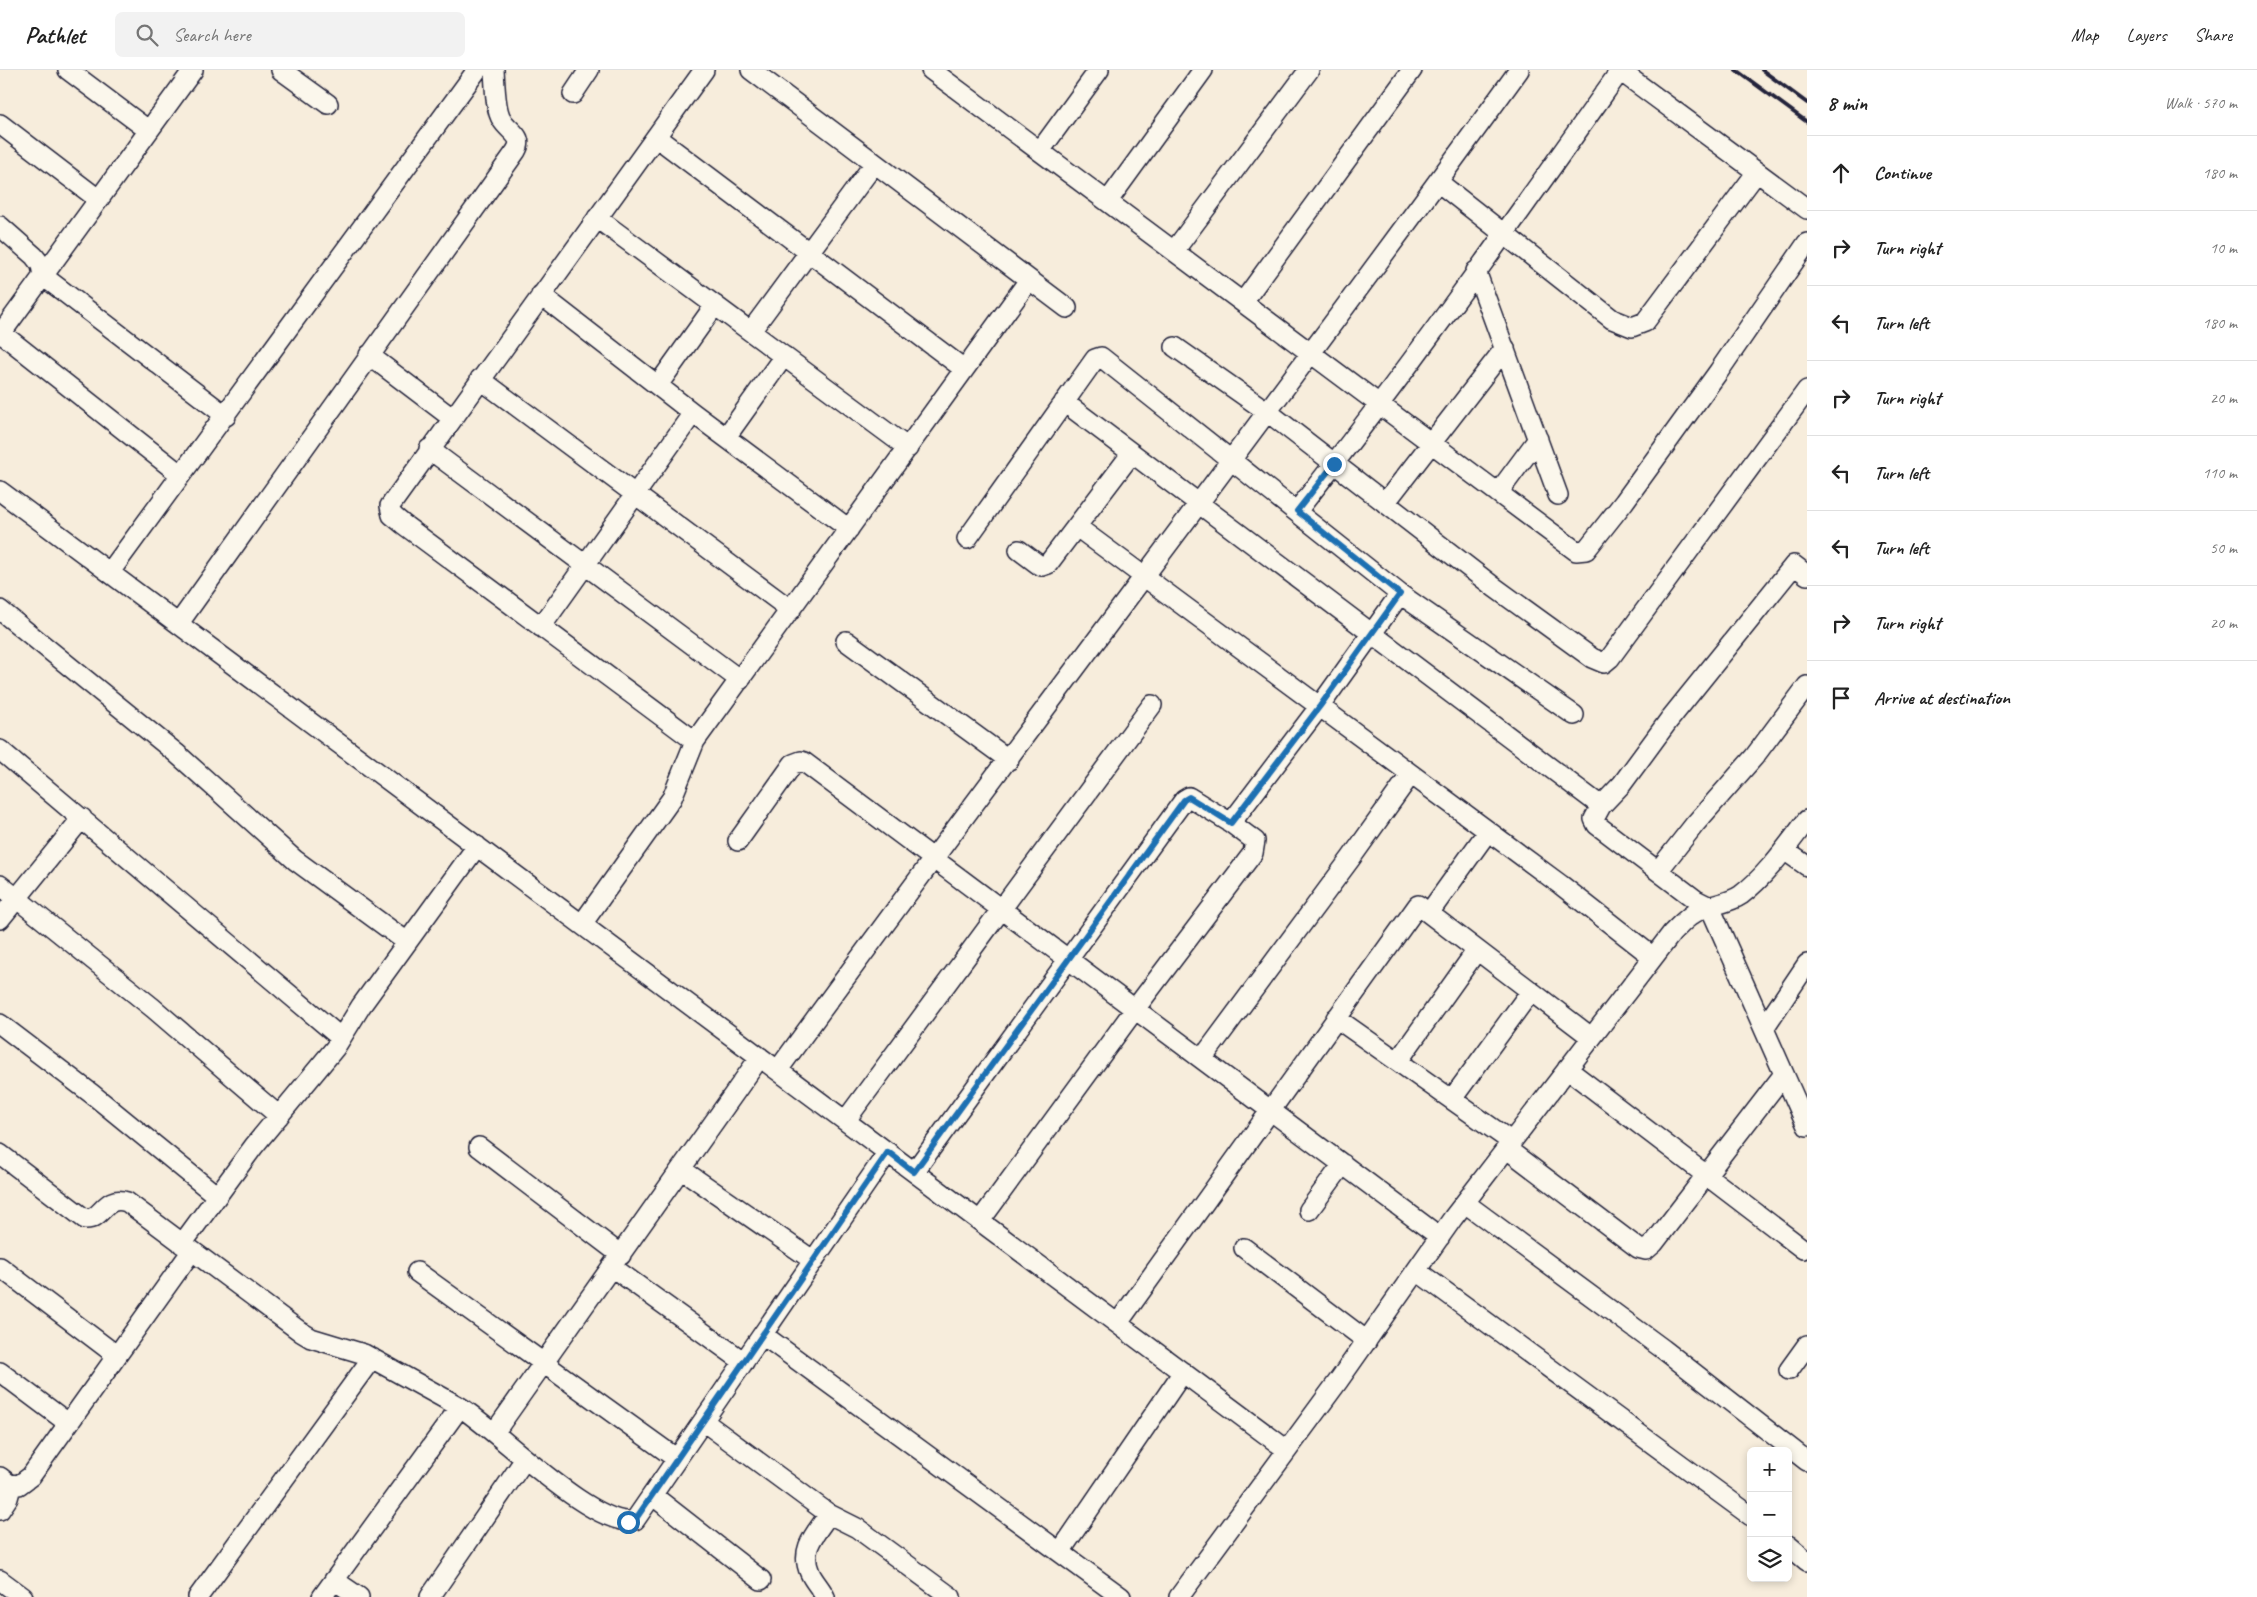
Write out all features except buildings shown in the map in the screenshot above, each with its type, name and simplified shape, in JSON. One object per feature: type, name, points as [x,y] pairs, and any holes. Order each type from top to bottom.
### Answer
[{"type":"street","points":[[68,70],[148,130]]},
{"type":"street","points":[[181,475],[1,334],[193,70]]},
{"type":"street","points":[[281,70],[328,104]]},
{"type":"street","points":[[110,572],[226,416],[477,70]]},
{"type":"street","points":[[179,624],[520,145],[520,139],[501,119],[494,70]]},
{"type":"street","points":[[573,94],[589,70]]},
{"type":"street","points":[[695,741],[392,514],[390,506],[429,449],[704,70]]},
{"type":"street","points":[[751,70],[1067,308]]},
{"type":"street","points":[[931,70],[1576,551],[1586,550],[1624,502],[1807,243]]},
{"type":"street","points":[[1040,151],[1099,70]]},
{"type":"street","points":[[1108,202],[1203,70]]},
{"type":"street","points":[[1174,251],[1309,70]]},
{"type":"street","points":[[1391,70],[1400,87]]},
{"type":"street","points":[[1243,302],[1412,70]]},
{"type":"street","points":[[778,1070],[933,858],[1009,760],[1144,577],[1269,413],[1519,70]]},
{"type":"street","points":[[1297,511],[1379,404],[1503,235],[1619,70],[1807,209]]},
{"type":"street","points":[[0,124],[98,199]]},
{"type":"street","points":[[656,137],[964,370]]},
{"type":"street","points":[[751,332],[874,164]]},
{"type":"street","points":[[1438,182],[1612,319],[1632,327],[1646,322],[1757,172]]},
{"type":"street","points":[[597,218],[908,448]]},
{"type":"street","points":[[0,226],[34,256],[41,265],[43,276],[226,416]]},
{"type":"street","points":[[1476,271],[1558,495]]},
{"type":"street","points":[[582,924],[672,798],[695,741],[1029,280]]},
{"type":"street","points":[[541,295],[849,529]]},
{"type":"street","points":[[658,385],[715,304]]},
{"type":"street","points":[[1175,347],[1269,413],[1494,587],[1592,658],[1604,663],[1610,658],[1672,576],[1807,390]]},
{"type":"street","points":[[1385,503],[1505,348]]},
{"type":"street","points":[[369,355],[452,418]]},
{"type":"street","points":[[726,437],[784,356]]},
{"type":"street","points":[[967,539],[1095,359],[1101,358],[1233,460],[1400,594],[1574,715]]},
{"type":"street","points":[[480,379],[791,610]]},
{"type":"street","points":[[1064,402],[1601,806]]},
{"type":"street","points":[[541,627],[694,413]]},
{"type":"street","points":[[1498,493],[1538,439]]},
{"type":"street","points":[[429,449],[740,680]]},
{"type":"street","points":[[1020,550],[1039,565],[1046,566],[1132,453]]},
{"type":"street","points":[[0,491],[1287,1450]]},
{"type":"street","points":[[1077,527],[1488,831],[1653,958]]},
{"type":"street","points":[[1807,575],[1794,565],[1669,720],[1622,784],[1601,806],[1594,819],[1597,825],[1696,900],[1710,907],[1807,1126]]},
{"type":"street","points":[[1231,823],[1320,706],[1400,594]]},
{"type":"street","points":[[0,610],[176,753],[294,860],[408,942]]},
{"type":"street","points":[[846,641],[1009,760]]},
{"type":"street","points":[[1658,871],[1695,824],[1754,757],[1807,686]]},
{"type":"street","points":[[846,1120],[1000,908],[1152,705]]},
{"type":"street","points":[[0,750],[341,1038]]},
{"type":"street","points":[[738,841],[793,764],[801,761],[1440,1237]]},
{"type":"street","points":[[1202,1059],[1340,874],[1411,774]]},
{"type":"street","points":[[914,1172],[1184,800],[1189,797],[1231,823],[1255,841],[1253,853],[1135,1009],[980,1221]]},
{"type":"street","points":[[0,919],[82,818]]},
{"type":"street","points":[[1178,1597],[1367,1341],[1464,1203],[1672,933],[1691,915],[1728,902],[1742,894],[1784,850],[1807,820]]},
{"type":"street","points":[[1429,912],[1488,831]]},
{"type":"street","points":[[4,1480],[19,1485],[31,1476],[116,1355],[187,1248],[217,1196],[279,1116],[322,1065],[477,846]]},
{"type":"street","points":[[1784,850],[1807,866]]},
{"type":"street","points":[[0,885],[153,1008],[279,1116]]},
{"type":"street","points":[[1118,1323],[1418,904],[1591,1037]]},
{"type":"street","points":[[1398,1061],[1478,950]]},
{"type":"street","points":[[1764,1028],[1807,964]]},
{"type":"street","points":[[1452,1100],[1531,991]]},
{"type":"street","points":[[1336,1018],[1452,1100],[1642,1250],[1646,1250],[1654,1243],[1784,1074]]},
{"type":"street","points":[[0,1024],[92,1094],[217,1196]]},
{"type":"street","points":[[494,1433],[760,1057]]},
{"type":"street","points":[[1567,1069],[1803,1250]]},
{"type":"street","points":[[479,1147],[616,1261],[744,1362]]},
{"type":"street","points":[[0,1154],[83,1218],[90,1220],[109,1203],[121,1200],[133,1206],[301,1332],[372,1358],[474,1415],[525,1459],[582,1502],[605,1516],[620,1521],[635,1520],[888,1152]]},
{"type":"street","points":[[1309,1210],[1343,1164]]},
{"type":"street","points":[[681,1169],[814,1261]]},
{"type":"street","points":[[1464,1203],[1663,1350],[1807,1461]]},
{"type":"street","points":[[1244,1248],[1367,1341]]},
{"type":"street","points":[[0,1267],[116,1355]]},
{"type":"street","points":[[1417,1271],[1747,1513]]},
{"type":"street","points":[[417,1272],[677,1459]]},
{"type":"street","points":[[762,1335],[1121,1597]]},
{"type":"street","points":[[1790,1370],[1807,1345]]},
{"type":"street","points":[[198,1597],[372,1358]]},
{"type":"street","points":[[0,1372],[68,1423]]},
{"type":"street","points":[[1060,1552],[1183,1372]]},
{"type":"street","points":[[322,1597],[460,1407]]},
{"type":"street","points":[[703,1421],[829,1514],[857,1528],[951,1597]]},
{"type":"street","points":[[430,1597],[525,1459]]},
{"type":"street","points":[[0,1510],[10,1491],[4,1480]]},
{"type":"street","points":[[652,1495],[761,1580]]},
{"type":"street","points":[[825,1597],[811,1576],[805,1560],[811,1540],[829,1514]]},
{"type":"street","points":[[1792,1548],[1807,1561]]},
{"type":"street","points":[[0,1580],[23,1597]]},
{"type":"street","points":[[334,1580],[359,1597]]},
{"type":"railway","points":[[1736,70],[1807,122]]},
{"type":"railway","points":[[1762,70],[1807,103]]},
{"type":"route","points":[[628,1522],[635,1520],[888,1152],[914,1172],[1184,800],[1189,797],[1231,823],[1320,706],[1400,594],[1297,511],[1334,464]]}]
